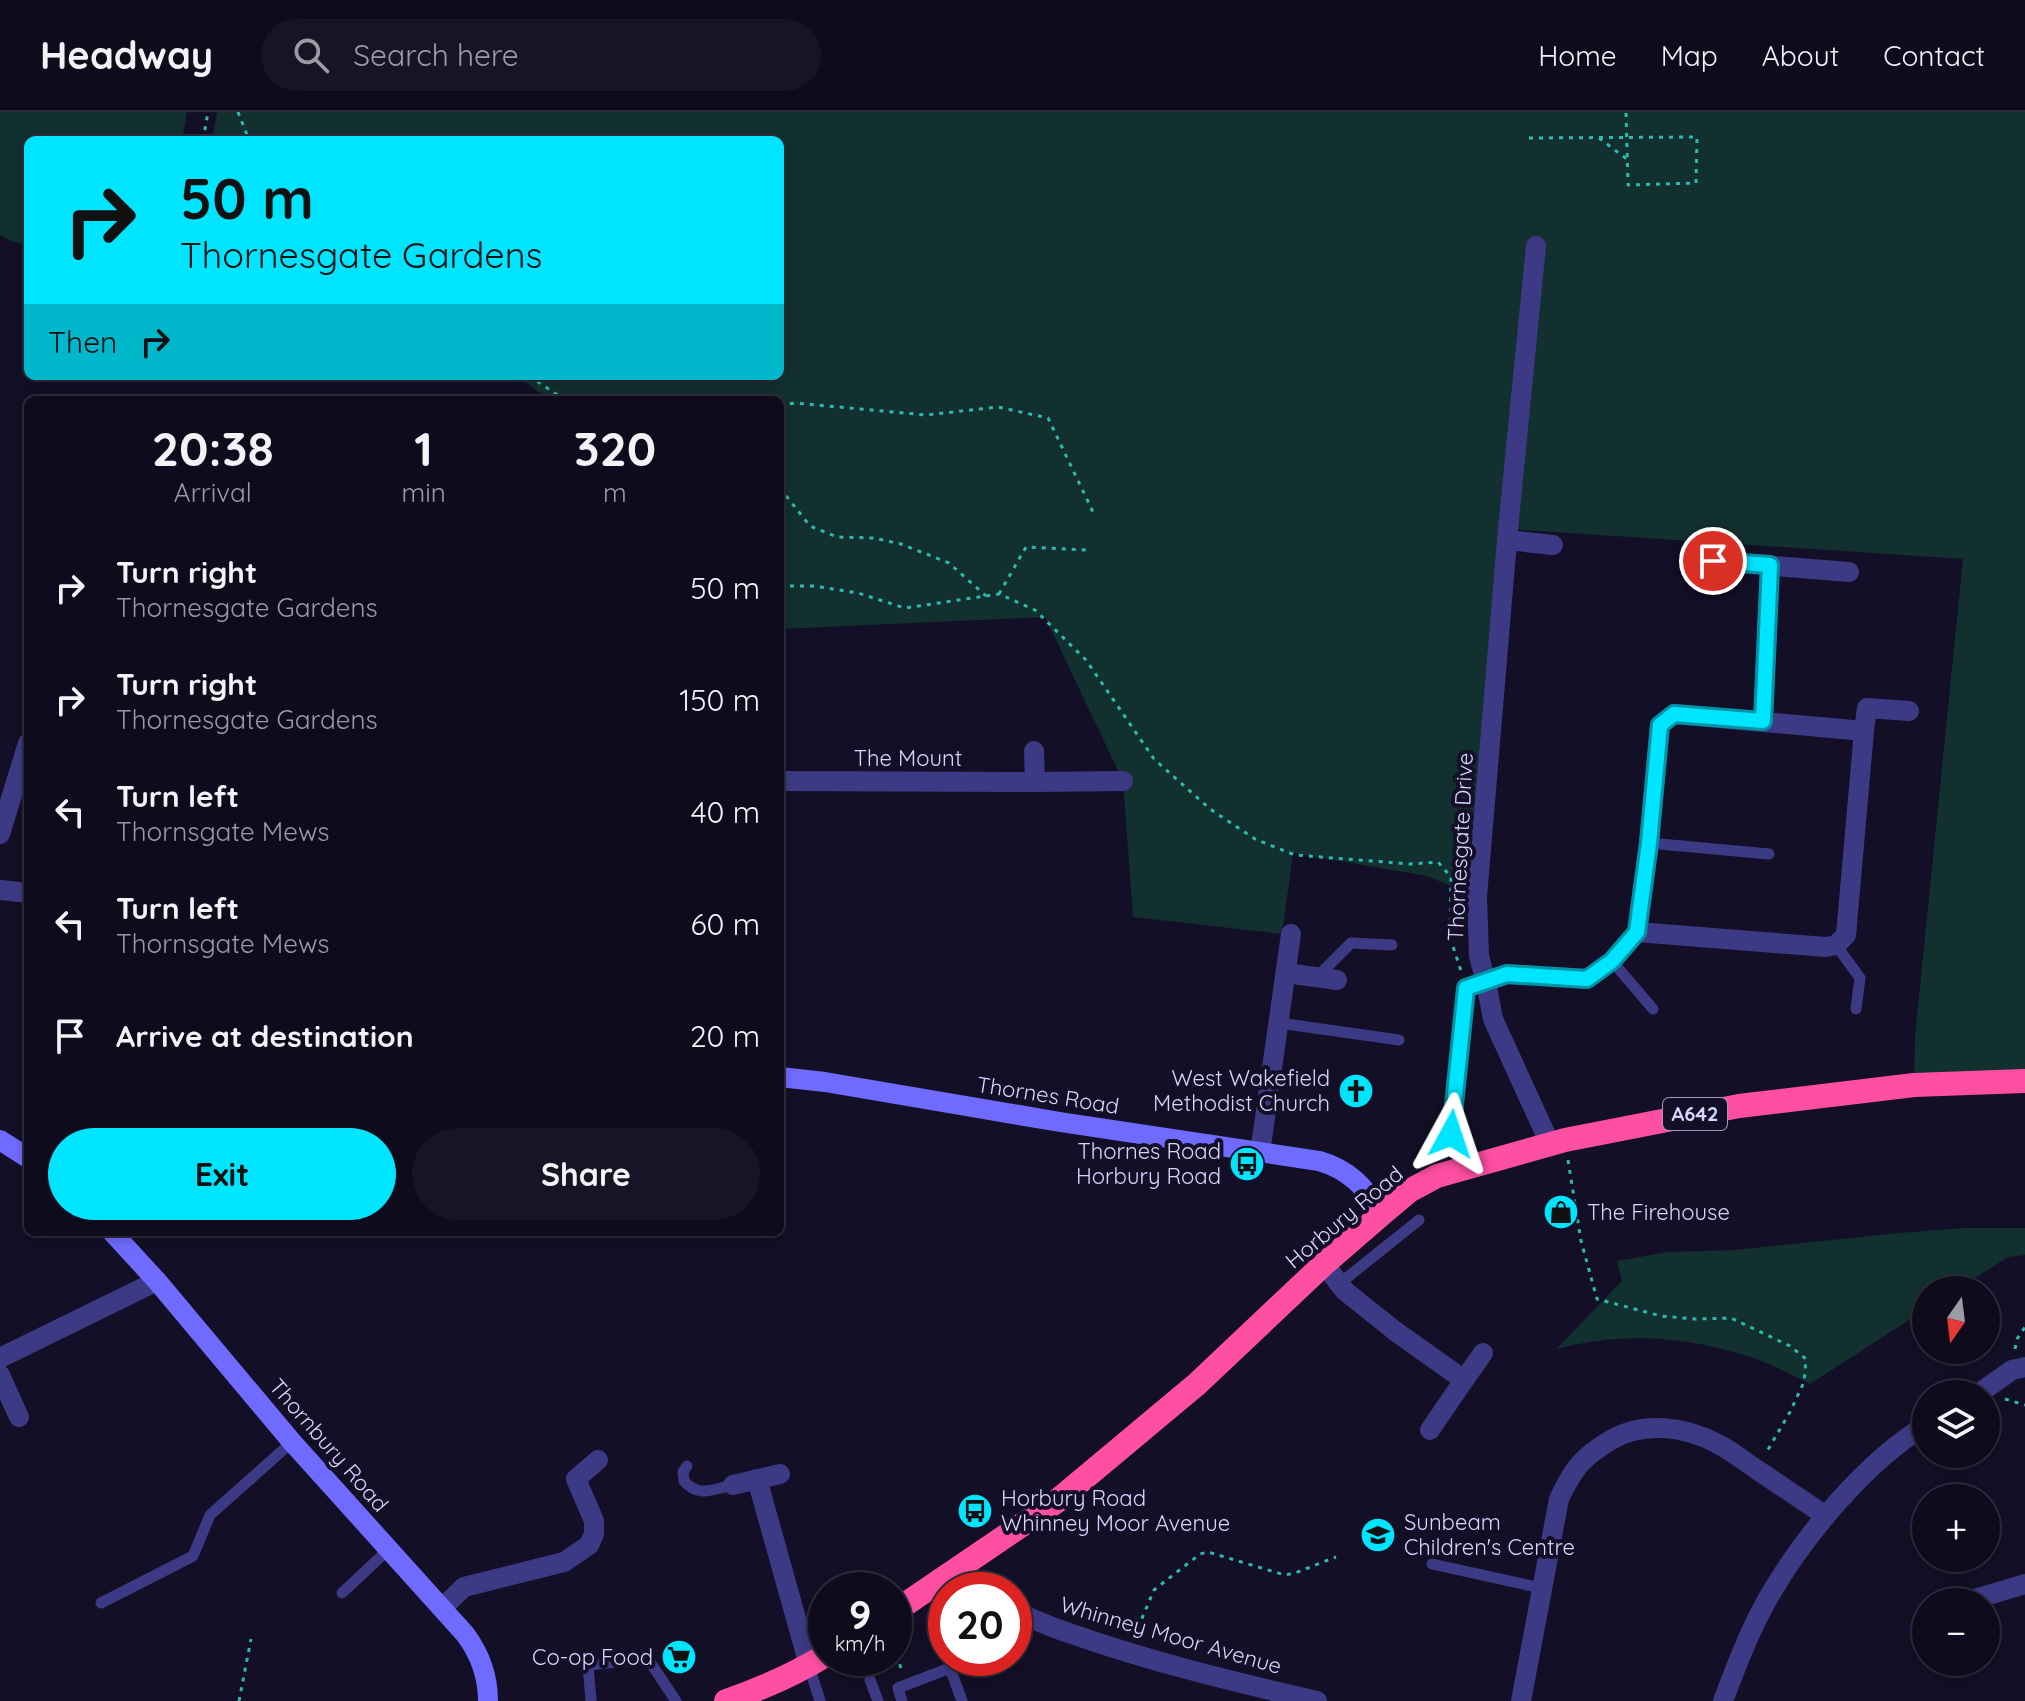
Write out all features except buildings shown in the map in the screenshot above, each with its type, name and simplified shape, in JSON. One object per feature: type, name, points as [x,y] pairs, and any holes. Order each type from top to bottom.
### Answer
[{"type":"highway","name":"Horbury Road","points":[[912,1600],[1057,1501],[1332,1274],[1383,1213],[1409,1191],[1437,1176],[1557,1142],[1739,1106],[1914,1085],[2025,1081]]},
{"type":"highway","points":[[726,1701],[808,1664]]},
{"type":"main road","name":"Thornes Road","points":[[784,1077],[1319,1161],[1336,1166],[1352,1176],[1383,1213]]},
{"type":"main road","points":[[0,1140],[24,1155]]},
{"type":"main road","name":"Thornbury Road","points":[[116,1236],[292,1442],[477,1650],[483,1666],[488,1701]]},
{"type":"street","name":"Thornesgate Drive","points":[[1536,246],[1477,897],[1479,956],[1476,985],[1557,1142]]},
{"type":"street","points":[[1507,540],[1553,545]]},
{"type":"street","points":[[1713,561],[1849,572]]},
{"type":"street","points":[[1763,721],[1770,565]]},
{"type":"street","points":[[1637,932],[1826,947],[1836,945],[1846,935],[1867,708],[1909,711]]},
{"type":"street","points":[[1476,985],[1507,974],[1587,979],[1612,961],[1637,932],[1660,725],[1674,714],[1864,731]]},
{"type":"street","points":[[1034,751],[1035,782]]},
{"type":"street","points":[[0,834],[24,756]]},
{"type":"street","name":"The Mount","points":[[784,781],[1123,781]]},
{"type":"street","points":[[0,890],[24,893]]},
{"type":"street","points":[[1260,1153],[1291,934]]},
{"type":"street","points":[[1286,973],[1327,979]]},
{"type":"street","points":[[1332,1274],[1345,1291],[1464,1380]]},
{"type":"street","points":[[0,1358],[157,1281]]},
{"type":"street","points":[[1430,1430],[1483,1353]]},
{"type":"street","points":[[1998,1380],[2012,1370],[2025,1367]]},
{"type":"street","points":[[0,1375],[19,1417]]},
{"type":"street","points":[[1521,1701],[1559,1499],[1571,1473],[1591,1452],[1620,1435],[1648,1428],[1690,1432],[1717,1443],[1826,1516]]},
{"type":"street","points":[[1723,1701],[1766,1601],[1794,1556],[1867,1472],[1912,1434]]},
{"type":"street","points":[[442,1608],[464,1587],[564,1562],[589,1545],[594,1534],[594,1521],[576,1479],[598,1460]]},
{"type":"street","points":[[733,1485],[780,1474]]},
{"type":"street","points":[[757,1479],[808,1633]]},
{"type":"street","points":[[2000,1591],[2025,1584]]},
{"type":"street","name":"Whinney Moor Avenue","points":[[1032,1618],[1128,1651],[1232,1681],[1317,1701]]},
{"type":"lane","points":[[1649,843],[1769,854]]},
{"type":"lane","points":[[1327,979],[1351,943],[1392,945]]},
{"type":"lane","points":[[1836,945],[1860,978],[1856,1009]]},
{"type":"lane","points":[[1612,961],[1653,1009]]},
{"type":"lane","points":[[1464,1168],[1451,1134],[1476,985]]},
{"type":"lane","points":[[1279,1023],[1399,1040]]},
{"type":"lane","points":[[1332,1274],[1419,1220]]},
{"type":"lane","points":[[101,1603],[193,1556],[210,1515],[292,1442]]},
{"type":"lane","points":[[687,1466],[683,1472],[684,1481],[695,1491],[733,1485]]},
{"type":"lane","points":[[342,1593],[389,1549]]},
{"type":"lane","points":[[1432,1564],[1541,1588]]},
{"type":"lane","points":[[591,1701],[588,1665],[648,1659],[676,1701]]},
{"type":"lane","points":[[902,1701],[898,1688],[950,1668],[962,1701]]},
{"type":"lane","points":[[818,1676],[820,1701]]},
{"type":"lane","points":[[870,1680],[878,1701]]},
{"type":"path","points":[[204,136],[208,112]]},
{"type":"path","points":[[238,112],[247,136]]},
{"type":"path","points":[[1529,138],[1627,137],[1697,137],[1696,183],[1628,185],[1628,160],[1627,137],[1626,112]]},
{"type":"path","points":[[1598,138],[1628,160]]},
{"type":"path","points":[[535,380],[559,396]]},
{"type":"path","points":[[784,404],[926,415],[998,407],[1048,418],[1094,514]]},
{"type":"path","points":[[784,493],[810,526],[837,537],[874,538],[901,544],[949,563],[986,596]]},
{"type":"path","points":[[999,594],[1026,547],[1087,550]]},
{"type":"path","points":[[784,586],[814,586],[858,593],[905,608],[999,594],[1035,610],[1086,660],[1154,759],[1210,809],[1255,839],[1295,855],[1410,864],[1438,862],[1451,877],[1450,937],[1476,985]]},
{"type":"path","points":[[1557,1142],[1597,1299],[1661,1316],[1731,1318],[1790,1346],[1806,1359],[1804,1382],[1765,1454]]},
{"type":"path","points":[[1128,1651],[1154,1590],[1200,1554],[1208,1552],[1285,1575],[1336,1557]]},
{"type":"path","points":[[239,1701],[251,1639]]},
{"type":"path","points":[[903,1676],[905,1685]]},
{"type":"green space","points":[[0,112],[187,112],[183,136],[24,136],[24,244],[0,235]]},
{"type":"green space","points":[[217,112],[2025,112],[2025,1081],[1914,1085],[1915,1036],[1963,559],[1508,529],[1477,897],[1427,876],[1293,853],[1282,934],[1133,917],[1123,781],[1045,617],[784,629],[784,396],[544,396],[522,380],[784,380],[784,136],[213,136]]},
{"type":"green space","points":[[1964,1228],[2025,1228],[2025,1255],[2008,1257],[1978,1276],[1912,1276],[1912,1318],[1810,1384],[1759,1360],[1683,1341],[1633,1338],[1556,1349],[1622,1281],[1617,1261],[1668,1252],[1734,1250]]},
{"type":"place","name":"West Wakefield Methodist Church","points":[[1356,1091]]},
{"type":"place","name":"Thornes Road Horbury Road","points":[[1247,1164]]},
{"type":"place","name":"The Firehouse","points":[[1561,1212]]},
{"type":"place","name":"Horbury Road Whinney Moor Avenue","points":[[975,1511]]},
{"type":"place","name":"Sunbeam Children's Centre","points":[[1378,1535]]},
{"type":"place","name":"Co-op Food","points":[[679,1657]]},
{"type":"route","points":[[1451,1134],[1466,988],[1507,974],[1587,979],[1612,961],[1637,932],[1660,725],[1674,714],[1763,721],[1770,565],[1713,561]]}]
